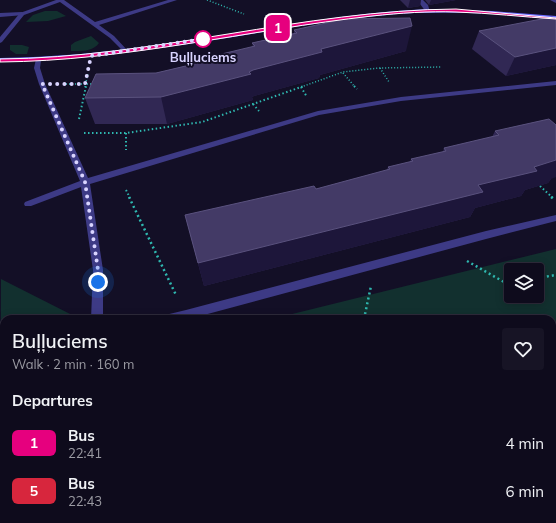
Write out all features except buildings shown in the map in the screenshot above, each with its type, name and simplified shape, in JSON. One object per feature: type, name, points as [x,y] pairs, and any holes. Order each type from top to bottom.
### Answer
[{"type":"street","points":[[0,15],[22,14],[61,0],[112,37],[125,51]]},
{"type":"street","points":[[94,24],[174,0]]},
{"type":"street","points":[[420,0],[426,5],[428,11]]},
{"type":"street","points":[[0,60],[38,60],[91,56],[372,15],[428,11],[475,11],[556,18]]},
{"type":"street","points":[[0,41],[22,14]]},
{"type":"street","points":[[38,60],[36,68],[42,84],[85,182],[98,270],[97,315]]},
{"type":"street","points":[[28,204],[85,182],[318,113],[401,99],[556,84]]},
{"type":"street","points":[[186,315],[448,245],[556,218]]},
{"type":"path","points":[[79,120],[91,56]]},
{"type":"path","points":[[90,132],[126,133],[202,122],[343,72],[380,68],[442,67]]},
{"type":"path","points":[[42,84],[101,84]]},
{"type":"path","points":[[118,173],[186,315]]},
{"type":"path","points":[[540,186],[556,201]]},
{"type":"path","points":[[448,245],[467,261],[504,282]]},
{"type":"path","points":[[365,315],[376,264]]},
{"type":"path","points":[[544,277],[556,275]]},
{"type":"green space","points":[[45,11],[57,11],[66,16],[48,21],[26,22],[33,15]]},
{"type":"green space","points":[[91,36],[99,43],[96,46],[86,50],[71,51],[71,45],[75,42]]},
{"type":"green space","points":[[10,45],[22,45],[29,47],[27,54],[16,54],[10,50]]},
{"type":"green space","points":[[556,249],[556,315],[288,315]]},
{"type":"green space","points":[[1,279],[72,315],[1,315]]},
{"type":"bus line","name":"1","points":[[0,60],[38,60],[117,53],[372,15],[428,11],[475,11],[556,18]]},
{"type":"place","name":"Buļļuciems","points":[[203,39]]},
{"type":"route","points":[[98,282],[98,270],[85,182],[42,84],[85,84],[91,56],[203,39]]}]
